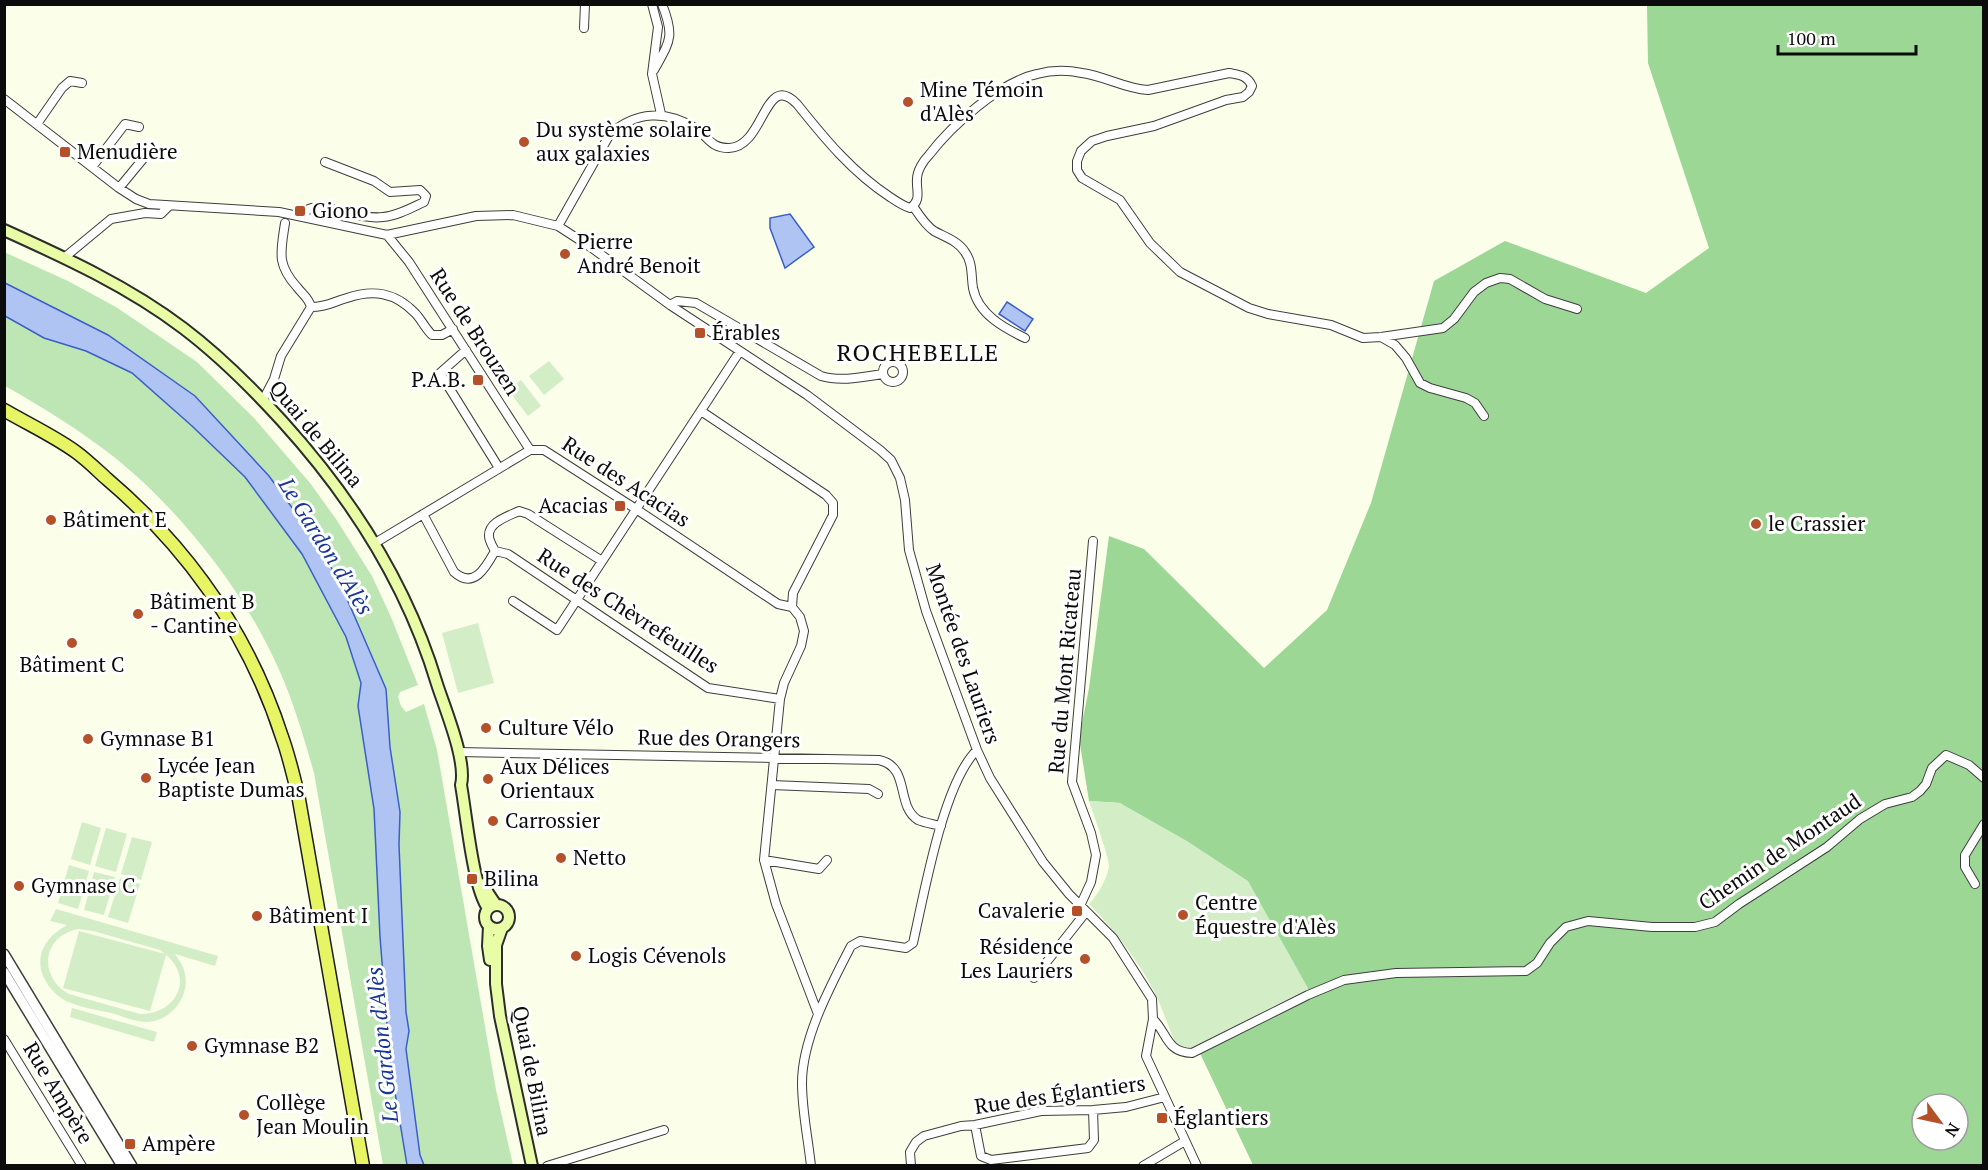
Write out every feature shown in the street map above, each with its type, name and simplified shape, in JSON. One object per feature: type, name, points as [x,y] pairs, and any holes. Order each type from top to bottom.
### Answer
[{"type":"main road","name":"Quai de Bilina","points":[[4,230],[65,257],[116,285],[181,327],[243,379],[310,452],[345,497],[375,543],[417,626],[458,752],[463,777],[468,783],[484,882],[492,906]]},
{"type":"main road","points":[[4,410],[75,451],[138,506],[169,538],[198,576],[228,618],[255,669],[282,736],[298,794],[363,1166]]},
{"type":"main road","points":[[492,906],[503,906],[508,912],[509,920],[502,928],[495,929],[489,926],[485,919],[492,906]]},
{"type":"main road","name":"Quai de Bilina","points":[[489,926],[488,946],[500,1016],[532,1166]]},
{"type":"main road","name":"Quai de Bilina","points":[[496,984],[496,945],[502,928]]},
{"type":"street","points":[[584,28],[585,4]]},
{"type":"street","points":[[652,4],[658,27],[652,74],[661,114]]},
{"type":"street","points":[[652,74],[671,35],[670,24],[662,4]]},
{"type":"street","points":[[558,226],[610,134],[619,125],[635,119],[661,114],[696,129],[716,147],[733,148],[741,146],[754,133],[768,103],[784,95],[790,97],[857,172],[905,207],[913,206],[919,198],[917,178],[922,164],[970,112],[1005,88],[1035,74],[1061,70],[1086,73],[1136,89],[1149,90],[1229,73],[1249,79],[1252,86],[1243,97],[1226,100],[1154,126],[1092,141],[1081,151],[1077,161],[1077,170],[1082,178],[1120,200],[1150,243],[1170,263],[1193,279],[1249,308],[1268,314],[1331,325],[1363,338],[1443,328],[1454,319],[1474,292],[1486,283],[1500,278],[1510,279],[1545,298],[1577,309]]},
{"type":"street","points":[[37,124],[62,88],[70,81],[82,82]]},
{"type":"street","points":[[4,99],[119,188],[136,199],[150,204],[279,212],[387,235]]},
{"type":"street","points":[[92,167],[125,124],[139,127]]},
{"type":"street","points":[[119,188],[143,159]]},
{"type":"street","points":[[303,217],[305,211],[311,208],[367,218],[385,217],[424,202],[426,196],[420,189],[390,192],[374,181],[325,162]]},
{"type":"street","points":[[65,257],[111,219],[145,213],[161,214],[169,206]]},
{"type":"street","points":[[913,206],[932,230],[954,241],[965,252],[971,268],[973,290],[980,305],[996,322],[1026,338]]},
{"type":"street","name":"Montée des Lauriers","points":[[387,235],[476,216],[513,215],[558,226],[670,305],[807,395],[891,460],[900,477],[905,500],[909,550],[926,611],[977,750],[990,778],[1043,862],[1083,909],[1113,938],[1152,999],[1153,1019],[1146,1056],[1197,1166]]},
{"type":"street","points":[[263,400],[274,379],[281,356],[311,307],[310,301],[286,274],[280,258],[285,223]]},
{"type":"street","name":"Rue de Brouzen","points":[[387,235],[409,262],[530,450]]},
{"type":"street","points":[[311,307],[325,307],[362,293],[376,292],[397,299],[416,313],[423,326],[432,335],[442,335],[453,329]]},
{"type":"street","points":[[670,305],[677,301],[696,303],[821,376],[831,379],[883,374]]},
{"type":"street","points":[[1381,337],[1395,345],[1406,358],[1420,383],[1466,398],[1475,403],[1484,416]]},
{"type":"street","points":[[466,350],[440,373],[499,468]]},
{"type":"street","points":[[513,601],[557,630],[740,351]]},
{"type":"street","points":[[700,411],[826,495],[833,503],[832,515],[793,593],[792,607],[800,617],[804,631],[801,646],[784,683],[780,699],[764,860],[776,904],[818,1014]]},
{"type":"street","name":"Rue des Acacias","points":[[375,543],[530,450],[544,450],[778,604],[792,607]]},
{"type":"street","name":"Rue des Chèvrefeuilles","points":[[602,561],[528,514],[519,511],[495,523],[488,537],[495,551],[508,554],[708,688],[780,699]]},
{"type":"street","points":[[423,514],[454,572],[460,578],[477,576],[484,570],[495,551]]},
{"type":"street","name":"Rue du Mont Ricateau","points":[[1034,978],[1083,909],[1096,855],[1091,832],[1072,782],[1093,541]]},
{"type":"street","points":[[812,1166],[802,1082],[807,1050],[818,1014],[850,946],[860,941],[906,948],[912,943],[941,826],[958,779],[970,757],[977,750]]},
{"type":"street","name":"Rue des Orangers","points":[[458,752],[879,760],[888,762],[897,771],[907,805],[913,815],[920,821],[941,826]]},
{"type":"street","name":"Chemin de Montaud","points":[[1153,1019],[1162,1028],[1171,1046],[1181,1052],[1192,1053],[1308,995],[1344,980],[1396,973],[1526,971],[1537,963],[1550,942],[1566,927],[1588,921],[1652,927],[1695,927],[1715,922],[1827,847],[1860,819],[1885,804],[1912,797],[1926,784],[1932,768],[1946,755],[1969,765],[1983,778]]},
{"type":"street","points":[[772,785],[869,789],[878,794]]},
{"type":"street","points":[[1975,884],[1965,867],[1965,855],[1983,824]]},
{"type":"street","points":[[764,860],[819,869],[827,860]]},
{"type":"street","points":[[4,954],[132,1166]]},
{"type":"street","points":[[4,972],[122,1166]]},
{"type":"street","name":"Rue Ampère","points":[[4,1040],[82,1166]]},
{"type":"street","name":"Rue des Églantiers","points":[[911,1166],[912,1146],[924,1136],[962,1126],[1041,1111],[1126,1107],[1165,1097]]},
{"type":"street","points":[[975,1125],[981,1156],[991,1160],[1088,1148],[1094,1140],[1093,1110]]},
{"type":"street","points":[[547,1166],[664,1130]]},
{"type":"street","points":[[1143,1166],[1185,1141]]},
{"type":"green space","points":[[1647,5],[1983,5],[1983,1165],[1253,1165],[1197,1047],[1309,991],[1120,803],[1089,801],[1079,738],[1089,688],[1109,536],[1144,549],[1264,668],[1327,610],[1371,503],[1434,281],[1505,241],[1646,293],[1709,248],[1648,63]]},
{"type":"green space","points":[[4,252],[68,281],[116,307],[197,362],[254,418],[310,483],[372,576],[418,685],[400,692],[398,697],[401,706],[406,712],[424,704],[437,750],[496,1090],[513,1165],[424,1165],[420,1155],[406,1048],[409,1031],[406,1012],[399,845],[400,812],[390,747],[386,689],[344,592],[320,546],[269,476],[195,396],[54,308],[5,283]]},
{"type":"green space","points":[[5,316],[44,338],[86,351],[132,373],[192,426],[245,477],[302,554],[346,637],[361,683],[358,706],[374,809],[380,937],[390,1062],[407,1165],[383,1165],[314,773],[292,702],[275,661],[245,606],[227,579],[208,553],[164,503],[119,461],[91,440],[5,386]]},
{"type":"green space","points":[[549,361],[564,379],[544,395],[529,376]]},
{"type":"green space","points":[[521,380],[541,406],[528,416],[508,390]]},
{"type":"green space","points":[[478,623],[494,683],[458,693],[442,633]]},
{"type":"green space","name":"Centre Équestre d'Alès","points":[[1089,801],[1120,803],[1187,841],[1248,881],[1309,990],[1188,1051],[1176,1045],[1155,993],[1134,957],[1089,904],[1102,886],[1109,866]]},
{"type":"green space","points":[[82,822],[101,828],[90,865],[71,859]]},
{"type":"green space","points":[[106,828],[127,834],[116,872],[95,866]]},
{"type":"green space","points":[[132,837],[152,842],[141,880],[121,874]]},
{"type":"green space","points":[[69,865],[89,871],[78,909],[58,903]]},
{"type":"green space","points":[[94,872],[115,877],[104,915],[84,910]]},
{"type":"green space","points":[[120,878],[140,884],[128,923],[108,917]]},
{"type":"green space","points":[[56,909],[218,956],[215,966],[175,954],[185,974],[186,983],[181,999],[170,1013],[163,1017],[155,1021],[138,1021],[71,1003],[53,991],[41,971],[41,955],[51,937],[67,925],[50,921]],"holes":[[[78,929],[160,950],[165,954],[79,931],[63,988],[150,1011],[166,955],[175,964],[179,974],[180,984],[171,1002],[163,1009],[140,1014],[69,994],[59,987],[52,978],[49,968],[48,958],[51,948],[66,933]]]},
{"type":"green space","points":[[72,1008],[157,1032],[154,1042],[70,1017]]},
{"type":"water","points":[[790,214],[814,247],[785,268],[770,228],[770,218]]},
{"type":"water","points":[[5,283],[108,335],[195,396],[269,476],[320,546],[344,592],[386,689],[390,747],[400,812],[399,845],[406,1012],[409,1031],[406,1049],[420,1155],[424,1165],[407,1165],[390,1062],[380,937],[374,809],[358,706],[361,683],[346,637],[302,554],[245,477],[132,373],[86,351],[44,338],[5,316]]},
{"type":"water","points":[[1007,302],[1033,319],[1025,331],[999,314]]},
{"type":"place","name":"Mine Témoin d'Alès","points":[[908,102]]},
{"type":"place","name":"Du système solaire aux galaxies","points":[[524,142]]},
{"type":"place","name":"Menudière","points":[[65,152]]},
{"type":"place","name":"Giono","points":[[300,211]]},
{"type":"place","name":"Pierre André Benoit","points":[[565,254]]},
{"type":"place","name":"Érables","points":[[700,333]]},
{"type":"place","name":"P.A.B.","points":[[478,380]]},
{"type":"place","name":"Acacias","points":[[620,506]]},
{"type":"place","name":"Bâtiment E","points":[[51,520]]},
{"type":"place","name":"le Crassier","points":[[1756,524]]},
{"type":"place","name":"Bâtiment B - Cantine","points":[[138,614]]},
{"type":"place","name":"Bâtiment C","points":[[72,643]]},
{"type":"place","name":"Culture Vélo","points":[[486,728]]},
{"type":"place","name":"Gymnase B1","points":[[88,739]]},
{"type":"place","name":"Lycée Jean Baptiste Dumas","points":[[146,778]]},
{"type":"place","name":"Aux Délices Orientaux","points":[[488,779]]},
{"type":"place","name":"Carrossier","points":[[493,821]]},
{"type":"place","name":"Netto","points":[[561,858]]},
{"type":"place","name":"Bilina","points":[[472,879]]},
{"type":"place","name":"Gymnase C","points":[[19,886]]},
{"type":"place","name":"Cavalerie","points":[[1077,911]]},
{"type":"place","name":"Centre Équestre d'Alès","points":[[1183,915]]},
{"type":"place","name":"Bâtiment I","points":[[257,916]]},
{"type":"place","name":"Logis Cévenols","points":[[576,956]]},
{"type":"place","name":"Résidence Les Lauriers","points":[[1085,959]]},
{"type":"place","name":"Gymnase B2","points":[[192,1046]]},
{"type":"place","name":"Collège Jean Moulin","points":[[244,1115]]},
{"type":"place","name":"Églantiers","points":[[1162,1118]]},
{"type":"place","name":"Ampère","points":[[130,1144]]},
{"type":"district","name":"ROCHEBELLE","points":[[918,353]]},
{"type":"water label","name":"Le Gardon d'Alès","points":[[326,546]]},
{"type":"water label","name":"Le Gardon d'Alès","points":[[382,1045]]}]
